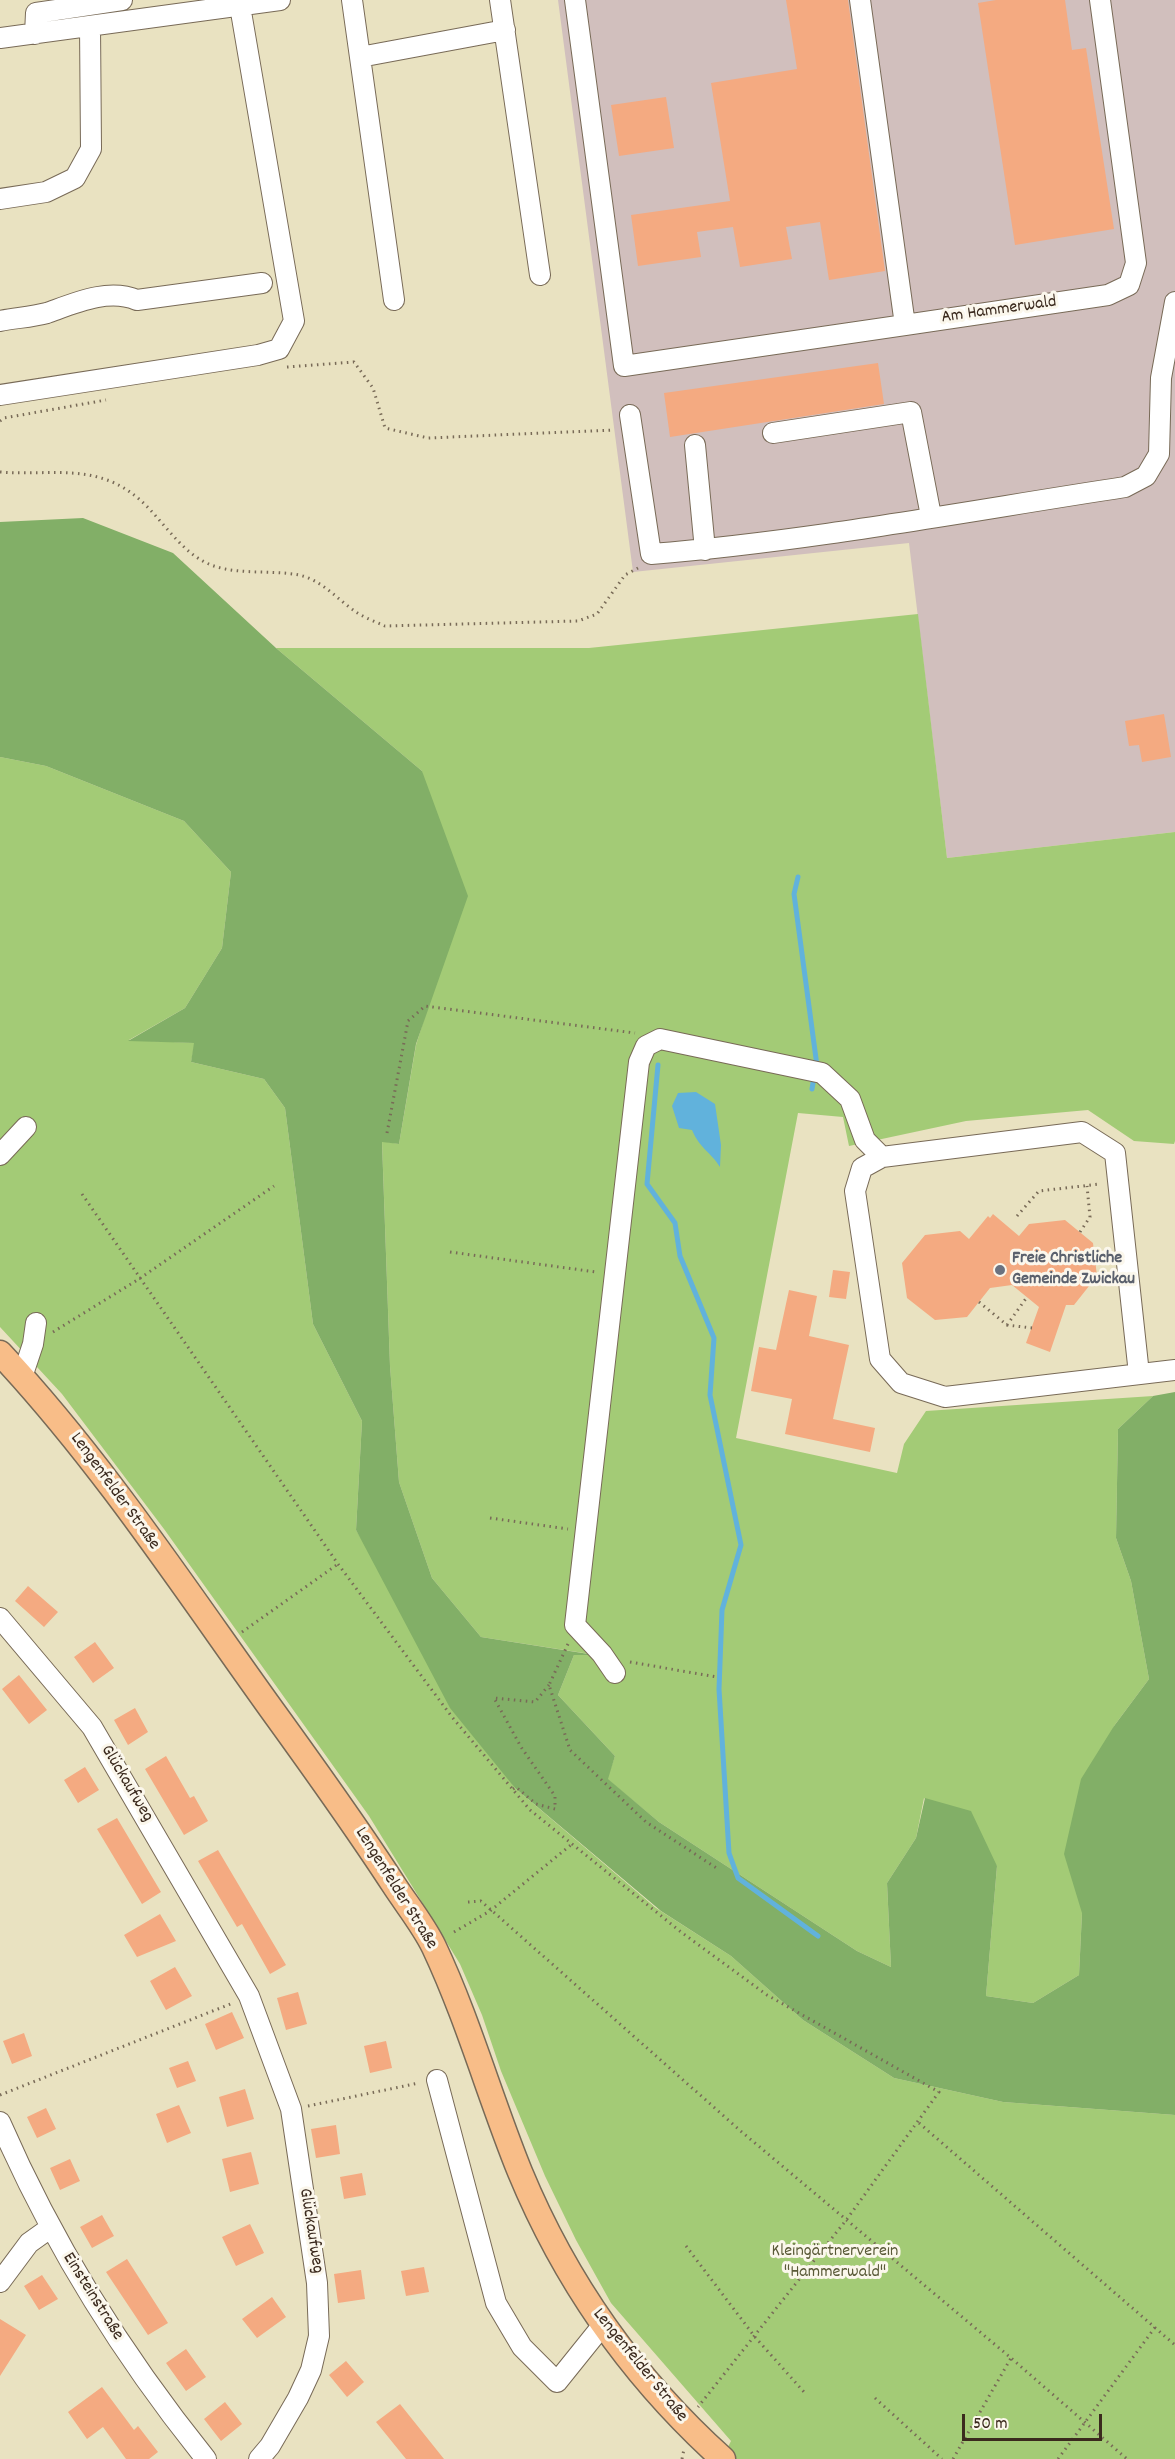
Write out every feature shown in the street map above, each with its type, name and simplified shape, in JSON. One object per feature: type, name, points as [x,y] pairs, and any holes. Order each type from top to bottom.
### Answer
[{"type":"main road","name":"Lengenfelder Straße","points":[[0,1353],[71,1433],[355,1824],[433,1945],[541,2220],[573,2280],[602,2325],[642,2376],[686,2425],[723,2459]]},
{"type":"street","points":[[35,34],[36,13],[122,0]]},
{"type":"street","points":[[352,0],[394,300]]},
{"type":"street","points":[[501,0],[540,275]]},
{"type":"street","points":[[575,0],[624,366],[906,325],[860,0]]},
{"type":"street","name":"Am Hammerwald","points":[[906,325],[1108,295],[1130,285],[1136,263],[1100,0]]},
{"type":"street","points":[[0,39],[271,1]]},
{"type":"street","points":[[0,395],[258,355],[279,349],[294,321],[240,6]]},
{"type":"street","points":[[0,199],[46,192],[75,178],[91,149],[90,26]]},
{"type":"street","points":[[360,57],[505,30]]},
{"type":"street","points":[[0,321],[47,313],[62,305],[122,294],[137,300],[262,283]]},
{"type":"street","points":[[632,422],[651,555],[705,550],[1125,487],[1146,476],[1159,454],[1161,378],[1175,302]]},
{"type":"street","points":[[773,432],[911,412],[931,516]]},
{"type":"street","points":[[695,445],[705,550]]},
{"type":"street","points":[[615,1672],[575,1625],[639,1062],[646,1046],[660,1039],[822,1073],[850,1099],[865,1140],[882,1157]]},
{"type":"street","points":[[0,1155],[26,1127]]},
{"type":"street","points":[[1139,1374],[1120,1181],[1115,1154],[1082,1132],[882,1157],[862,1168],[855,1191],[880,1359],[902,1383],[945,1396],[1013,1391],[1175,1370]]},
{"type":"street","points":[[22,1377],[33,1344],[36,1323]]},
{"type":"street","name":"Glückaufweg","points":[[0,1618],[93,1727],[249,1996],[291,2109],[318,2283],[319,2336],[311,2370],[298,2398],[270,2446],[259,2459]]},
{"type":"street","points":[[437,2080],[496,2303],[522,2347],[557,2382],[602,2325]]},
{"type":"street","name":"Einsteinstraße","points":[[0,2122],[50,2228],[103,2316],[156,2396],[206,2459]]},
{"type":"street","points":[[0,2282],[29,2243],[50,2228]]},
{"type":"path","points":[[285,368],[308,363],[354,362],[373,388],[385,429],[428,438],[632,422]]},
{"type":"path","points":[[0,421],[4,418],[109,399]]},
{"type":"path","points":[[0,472],[33,475],[77,473],[110,479],[139,499],[201,560],[230,569],[301,575],[319,584],[357,614],[385,626],[578,621],[597,614],[625,575],[645,565],[651,555]]},
{"type":"path","points":[[387,1133],[408,1021],[425,1006],[627,1031],[660,1039]]},
{"type":"path","points":[[1017,1216],[1039,1191],[1120,1181]]},
{"type":"path","points":[[33,1344],[139,1279],[274,1185]]},
{"type":"path","points":[[1080,1232],[1090,1217],[1087,1186]]},
{"type":"path","points":[[82,1194],[338,1564],[452,1717],[530,1810],[681,1932],[767,1995],[939,2092],[919,2123],[847,2219],[699,2405],[686,2425],[682,2459]]},
{"type":"path","points":[[450,1252],[616,1273]]},
{"type":"path","points":[[1007,1325],[1027,1297]]},
{"type":"path","points":[[979,1302],[1007,1325],[1032,1328]]},
{"type":"path","points":[[490,1518],[585,1531]]},
{"type":"path","points":[[223,1642],[243,1631],[338,1564]]},
{"type":"path","points":[[513,1790],[516,1787],[536,1804],[555,1809],[555,1796],[521,1747],[494,1698],[535,1702],[549,1685],[575,1625]]},
{"type":"path","points":[[602,1654],[636,1663],[717,1677]]},
{"type":"path","points":[[549,1685],[570,1750],[646,1822],[718,1869]]},
{"type":"path","points":[[454,1932],[490,1911],[572,1844]]},
{"type":"path","points":[[468,1902],[481,1901],[744,2133],[1127,2459]]},
{"type":"path","points":[[0,2095],[249,1996]]},
{"type":"path","points":[[291,2109],[437,2080]]},
{"type":"path","points":[[919,2123],[1156,2326],[1175,2345]]},
{"type":"path","points":[[686,2246],[755,2337],[804,2392]]},
{"type":"path","points":[[1058,2459],[1111,2384],[1156,2326]]},
{"type":"path","points":[[953,2459],[1011,2358]]},
{"type":"path","points":[[875,2398],[942,2459]]},
{"type":"shaded area","points":[[558,0],[1175,0],[1175,832],[947,858],[909,543],[633,572]]},
{"type":"green space","points":[[83,518],[173,553],[276,648],[422,771],[468,896],[416,1044],[399,1144],[382,1142],[390,1366],[399,1482],[432,1578],[481,1637],[595,1655],[574,1655],[558,1695],[615,1756],[608,1779],[659,1822],[857,1951],[891,1967],[887,1883],[916,1838],[925,1798],[971,1811],[997,1866],[986,1996],[1033,2003],[1079,1975],[1082,1913],[1064,1854],[1081,1779],[1114,1726],[1149,1679],[1131,1581],[1116,1538],[1118,1429],[1153,1396],[1175,1392],[1175,2115],[1003,2102],[894,2078],[803,2020],[731,1956],[661,1911],[515,1788],[450,1708],[356,1530],[362,1421],[313,1324],[285,1108],[264,1079],[191,1062],[194,1043],[128,1041],[185,1008],[222,948],[231,872],[184,821],[46,766],[0,757],[0,522]]},
{"type":"green space","points":[[918,614],[947,858],[1175,832],[1175,1141],[1174,1144],[1134,1141],[1088,1110],[966,1121],[849,1146],[843,1117],[798,1113],[736,1438],[897,1473],[904,1444],[926,1411],[1153,1396],[1118,1429],[1116,1538],[1131,1581],[1149,1679],[1114,1726],[1082,1913],[1079,1975],[1033,2003],[986,1996],[997,1866],[924,1798],[916,1838],[887,1883],[891,1967],[857,1951],[659,1822],[607,1779],[615,1756],[558,1695],[574,1655],[590,1654],[481,1637],[432,1578],[399,1482],[390,1366],[382,1141],[399,1144],[416,1045],[437,978],[422,771],[276,648],[589,648]]},
{"type":"green space","name":"Kleingärtnerverein \"Hammerwald\"","points":[[0,757],[46,766],[184,821],[231,872],[222,948],[185,1008],[129,1040],[195,1043],[191,1062],[264,1079],[285,1108],[313,1324],[362,1421],[356,1530],[515,1788],[656,1908],[731,1956],[803,2020],[894,2078],[1003,2102],[1175,2115],[1175,2459],[722,2459],[731,2441],[611,2303],[576,2240],[545,2176],[460,1964],[369,1816],[164,1529],[62,1394],[0,1327]]},
{"type":"water","points":[[696,1092],[715,1104],[721,1145],[720,1167],[698,1142],[692,1130],[679,1128],[672,1106],[678,1093]]},
{"type":"building","points":[[786,0],[848,0],[885,271],[829,280],[820,222],[786,227],[792,259],[740,267],[733,227],[697,232],[701,257],[638,266],[631,215],[730,201],[711,83],[797,69]]},
{"type":"building","points":[[996,0],[1065,0],[1072,50],[1086,48],[1114,229],[1015,245],[978,3]]},
{"type":"building","points":[[666,97],[674,148],[619,156],[611,105]]},
{"type":"building","points":[[878,363],[884,404],[670,437],[664,393]]},
{"type":"building","points":[[1164,714],[1171,757],[1142,762],[1139,745],[1129,746],[1125,721]]},
{"type":"building","name":"Freie Christliche Gemeinde Zwickau","points":[[993,1214],[1019,1236],[1029,1224],[1065,1220],[1093,1243],[1097,1276],[1074,1305],[1066,1305],[1050,1352],[1026,1343],[1039,1307],[1012,1285],[990,1288],[967,1317],[935,1320],[907,1298],[902,1263],[925,1235],[960,1231],[969,1239],[988,1216],[990,1218]]},
{"type":"building","points":[[833,1270],[850,1272],[846,1299],[829,1297]]},
{"type":"building","points":[[789,1290],[817,1296],[809,1336],[849,1345],[833,1419],[875,1428],[870,1452],[785,1434],[792,1399],[751,1391],[759,1347],[776,1350]]},
{"type":"building","points":[[28,1586],[58,1612],[44,1627],[15,1601]]},
{"type":"building","points":[[95,1642],[114,1668],[93,1683],[74,1657]]},
{"type":"building","points":[[19,1675],[47,1710],[29,1724],[2,1689]]},
{"type":"building","points":[[135,1708],[148,1732],[128,1745],[114,1720]]},
{"type":"building","points":[[166,1756],[190,1798],[194,1796],[208,1821],[184,1835],[145,1769]]},
{"type":"building","points":[[85,1767],[99,1790],[78,1803],[64,1780]]},
{"type":"building","points":[[117,1818],[161,1892],[142,1904],[97,1829]]},
{"type":"building","points":[[218,1850],[286,1965],[270,1974],[242,1924],[237,1927],[198,1861]]},
{"type":"building","points":[[160,1914],[176,1941],[137,1957],[124,1935]]},
{"type":"building","points":[[175,1967],[192,1996],[166,2010],[150,1981]]},
{"type":"building","points":[[298,1992],[307,2024],[286,2030],[277,1998]]},
{"type":"building","points":[[232,2012],[244,2038],[216,2050],[205,2024]]},
{"type":"building","points":[[24,2033],[32,2056],[12,2064],[3,2041]]},
{"type":"building","points":[[386,2041],[392,2068],[370,2073],[364,2046]]},
{"type":"building","points":[[188,2061],[196,2081],[177,2088],[169,2068]]},
{"type":"building","points":[[245,2089],[254,2119],[227,2127],[219,2097]]},
{"type":"building","points":[[179,2105],[191,2133],[167,2143],[156,2114]]},
{"type":"building","points":[[46,2108],[56,2129],[37,2138],[27,2117]]},
{"type":"building","points":[[336,2125],[340,2154],[316,2158],[311,2129]]},
{"type":"building","points":[[251,2152],[259,2184],[230,2192],[222,2159]]},
{"type":"building","points":[[70,2159],[80,2181],[60,2190],[50,2168]]},
{"type":"building","points":[[362,2173],[366,2195],[344,2199],[340,2177]]},
{"type":"building","points":[[102,2215],[114,2236],[92,2248],[80,2227]]},
{"type":"building","points":[[250,2224],[264,2253],[236,2266],[222,2237]]},
{"type":"building","points":[[127,2259],[168,2323],[148,2335],[106,2272]]},
{"type":"building","points":[[424,2267],[429,2292],[406,2296],[401,2271]]},
{"type":"building","points":[[361,2270],[365,2299],[338,2303],[334,2274]]},
{"type":"building","points":[[42,2275],[58,2299],[39,2310],[24,2286]]},
{"type":"building","points":[[272,2297],[286,2317],[257,2338],[242,2319]]},
{"type":"building","points":[[0,2319],[26,2335],[0,2376]]},
{"type":"building","points":[[186,2349],[206,2377],[186,2391],[166,2363]]},
{"type":"building","points":[[346,2361],[364,2382],[347,2397],[329,2375]]},
{"type":"building","points":[[102,2387],[134,2430],[138,2426],[158,2452],[149,2459],[126,2459],[103,2427],[87,2439],[68,2412]]},
{"type":"building","points":[[225,2402],[242,2424],[221,2441],[204,2419]]},
{"type":"building","points":[[400,2404],[444,2459],[406,2459],[376,2422]]},
{"type":"waterway","points":[[798,877],[794,894],[817,1066]]},
{"type":"waterway","points":[[658,1065],[647,1184],[675,1223],[680,1256],[714,1338],[710,1395],[741,1545],[722,1610],[719,1689],[729,1853],[738,1878],[818,1936]]},
{"type":"waterway","points":[[812,1089],[814,1077]]},
{"type":"place","name":"Freie Christliche Gemeinde Zwickau","points":[[1000,1270]]}]
